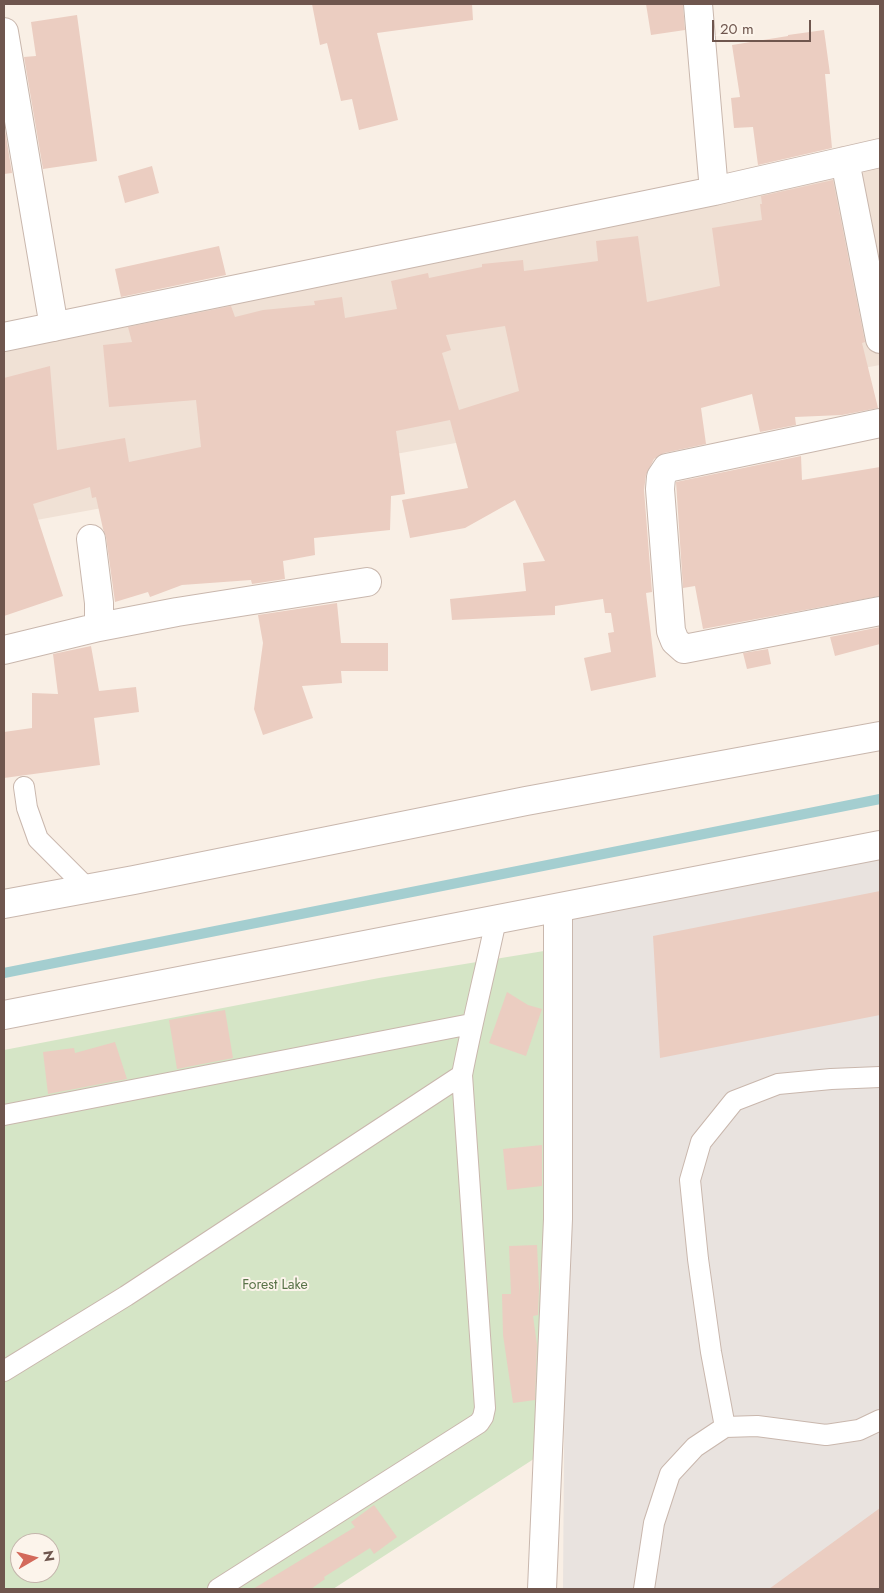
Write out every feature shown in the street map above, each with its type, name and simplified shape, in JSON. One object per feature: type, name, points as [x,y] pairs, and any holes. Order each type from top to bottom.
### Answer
[{"type":"street","points":[[698,4],[714,191]]},
{"type":"street","points":[[4,32],[54,327]]},
{"type":"street","points":[[4,337],[714,191],[880,153]]},
{"type":"street","points":[[845,160],[880,339]]},
{"type":"street","points":[[880,423],[667,468],[661,477],[660,490],[671,631],[675,641],[684,648],[880,611]]},
{"type":"street","points":[[91,539],[99,603],[99,627]]},
{"type":"street","points":[[4,650],[99,627],[177,612],[366,582]]},
{"type":"street","points":[[4,904],[88,889],[526,801],[880,736]]},
{"type":"street","points":[[4,1016],[880,845]]},
{"type":"street","points":[[542,1589],[558,1219],[558,909]]},
{"type":"lane","points":[[24,787],[27,808],[38,839],[88,889]]},
{"type":"lane","points":[[218,1589],[479,1423],[483,1417],[485,1408],[462,1075],[471,1024],[482,986],[496,920]]},
{"type":"lane","points":[[4,1116],[471,1024]]},
{"type":"lane","points":[[4,1371],[126,1296],[462,1075]]},
{"type":"lane","points":[[725,1427],[705,1306],[690,1180],[701,1142],[734,1102],[778,1084],[880,1077]]},
{"type":"lane","points":[[644,1589],[654,1523],[670,1474],[695,1447],[725,1427],[757,1426],[826,1435],[859,1430],[880,1420]]},
{"type":"shaded area","points":[[880,157],[880,365],[4,526],[4,331]]},
{"type":"shaded area","points":[[880,843],[880,1589],[563,1589],[568,906]]},
{"type":"green space","name":"Forest Lake","points":[[544,951],[555,1013],[543,1453],[333,1589],[4,1589],[4,1050],[379,978]]},
{"type":"building","points":[[312,4],[472,4],[473,20],[377,33],[398,120],[359,130],[352,99],[341,101],[327,43],[320,45]]},
{"type":"building","points":[[646,4],[683,4],[685,30],[651,35]]},
{"type":"building","points":[[77,15],[97,161],[43,169],[24,57],[36,56],[31,22]]},
{"type":"building","points":[[824,30],[830,74],[825,74],[832,148],[758,165],[753,127],[734,128],[731,98],[740,97],[732,45]]},
{"type":"building","points":[[4,124],[12,173],[4,174]]},
{"type":"building","points":[[152,166],[159,193],[125,203],[118,176]]},
{"type":"building","points":[[833,180],[865,342],[862,343],[878,408],[842,415],[795,417],[796,425],[760,432],[752,394],[701,408],[706,444],[664,453],[654,459],[646,475],[644,490],[652,592],[646,593],[656,677],[591,691],[584,658],[611,652],[608,633],[614,632],[611,613],[605,613],[603,599],[555,606],[555,615],[452,620],[450,599],[526,591],[523,563],[545,561],[515,500],[465,528],[410,538],[402,500],[468,488],[450,420],[396,431],[405,494],[391,496],[390,530],[314,538],[315,555],[283,561],[285,579],[252,584],[251,580],[182,585],[150,597],[148,592],[115,602],[106,537],[96,497],[92,498],[90,487],[33,504],[63,596],[4,616],[4,378],[50,366],[57,450],[125,438],[129,462],[201,447],[196,400],[109,407],[103,345],[132,342],[128,327],[231,306],[235,317],[263,310],[315,305],[314,301],[342,297],[345,318],[397,309],[391,281],[428,273],[429,278],[482,267],[482,264],[523,260],[524,271],[598,261],[596,241],[638,236],[647,302],[720,286],[712,228],[762,220],[761,196]],"holes":[[[505,326],[519,391],[459,410],[442,353],[451,350],[446,335]]]},
{"type":"building","points":[[219,246],[226,275],[121,297],[115,269]]},
{"type":"building","points":[[801,456],[802,480],[880,467],[880,596],[703,629],[695,586],[683,588],[676,482]]},
{"type":"building","points":[[337,603],[341,643],[388,643],[388,671],[341,671],[342,683],[302,686],[313,718],[263,735],[254,709],[263,643],[258,615]]},
{"type":"building","points":[[880,627],[880,644],[835,656],[830,637]]},
{"type":"building","points":[[91,646],[99,691],[136,687],[139,712],[94,718],[100,765],[4,778],[4,732],[32,728],[32,693],[58,694],[53,654]]},
{"type":"building","points":[[768,649],[771,664],[747,669],[743,653]]},
{"type":"building","points":[[880,891],[880,1015],[660,1058],[653,936]]},
{"type":"building","points":[[507,992],[528,1005],[542,1009],[526,1056],[489,1043]]},
{"type":"building","points":[[225,1010],[233,1058],[177,1069],[169,1020]]},
{"type":"building","points":[[115,1042],[127,1079],[48,1094],[43,1052],[74,1048],[75,1053]]},
{"type":"building","points":[[542,1145],[542,1186],[507,1190],[503,1149]]},
{"type":"building","points":[[537,1245],[538,1315],[533,1316],[537,1345],[535,1400],[513,1403],[503,1335],[502,1294],[511,1294],[509,1246]]},
{"type":"building","points":[[374,1505],[397,1537],[374,1554],[370,1548],[324,1577],[325,1579],[311,1589],[253,1589],[355,1527],[351,1522]]},
{"type":"building","points":[[880,1508],[880,1589],[769,1589]]},
{"type":"waterway","points":[[4,973],[880,799]]}]
